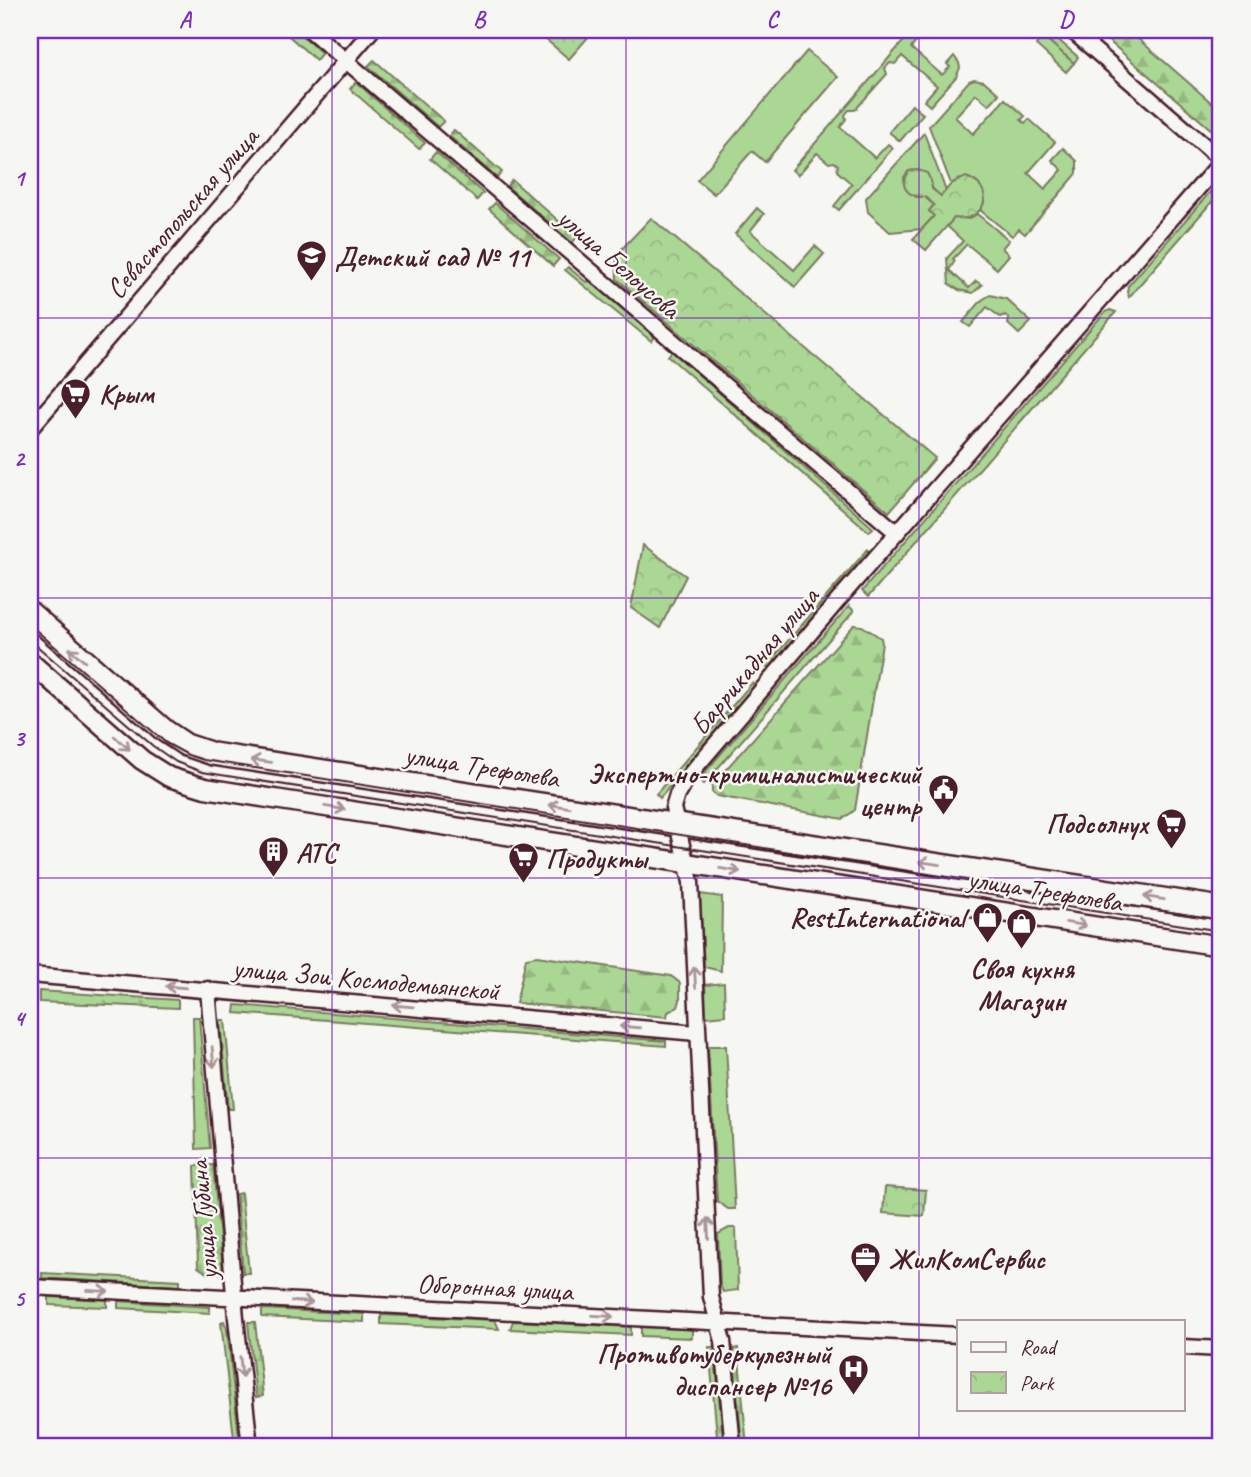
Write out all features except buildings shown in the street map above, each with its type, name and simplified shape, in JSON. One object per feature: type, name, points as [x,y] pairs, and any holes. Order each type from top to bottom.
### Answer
[{"type":"main road","name":"улица Трефолева","points":[[30,614],[165,731],[198,750],[1221,908]]},
{"type":"street","name":"улица Белоусова","points":[[310,30],[897,533]]},
{"type":"street","name":"Севастопольская улица","points":[[30,429],[372,30]]},
{"type":"street","points":[[1071,30],[1221,161]]},
{"type":"street","name":"Баррикадная улица","points":[[733,1447],[723,1341],[711,1297],[691,882],[673,808],[690,774],[1221,161]]},
{"type":"street","name":"улица Трефолева","points":[[30,662],[142,760],[184,783],[1221,946]]},
{"type":"street","name":"улица Зои Космодемьянской","points":[[30,975],[698,1033]]},
{"type":"street","name":"улица Губина","points":[[208,989],[234,1299],[250,1447]]},
{"type":"street","name":"Оборонная улица","points":[[30,1287],[957,1335]]},
{"type":"street","points":[[1184,1347],[1221,1349]]},
{"type":"green space","points":[[282,30],[295,30],[322,53],[316,60]]},
{"type":"green space","points":[[586,30],[591,34],[569,59],[537,32]]},
{"type":"green space","points":[[913,30],[925,31],[911,48],[942,75],[950,67],[947,64],[954,56],[960,68],[956,77],[930,106],[924,101],[937,86],[902,56],[895,64],[890,63],[885,68],[887,74],[855,110],[849,110],[840,127],[875,158],[888,144],[893,148],[839,210],[834,206],[852,184],[837,171],[838,165],[829,163],[817,153],[798,175],[792,170]]},
{"type":"green space","points":[[1032,30],[1047,30],[1078,57],[1074,63],[1044,37],[1039,40],[1031,33]]},
{"type":"green space","points":[[1096,30],[1128,30],[1221,111],[1221,138]]},
{"type":"green space","points":[[1043,36],[1074,63],[1066,72],[1036,45]]},
{"type":"green space","points":[[807,51],[838,77],[765,162],[752,151],[714,194],[697,180]]},
{"type":"green space","points":[[374,60],[444,121],[438,127],[368,66]]},
{"type":"green space","points":[[969,81],[984,81],[999,94],[989,105],[976,94],[955,117],[973,134],[1005,99],[1025,116],[1021,120],[1025,123],[1029,119],[1055,142],[1028,173],[1045,189],[1062,170],[1052,160],[1063,148],[1077,161],[1077,173],[1025,234],[1019,229],[1012,236],[980,210],[984,203],[959,179],[951,184],[929,126]]},
{"type":"green space","points":[[356,82],[425,143],[419,149],[350,89]]},
{"type":"green space","points":[[912,105],[923,114],[900,141],[889,132]]},
{"type":"green space","points":[[454,130],[502,172],[497,178],[449,136]]},
{"type":"green space","points":[[924,133],[946,191],[941,197],[932,188],[931,181],[918,170],[909,171],[904,177],[916,197],[925,197],[934,205],[929,211],[934,216],[922,229],[890,232],[868,212],[866,198]]},
{"type":"green space","points":[[436,152],[483,193],[477,200],[430,159]]},
{"type":"green space","points":[[909,171],[927,173],[932,189],[941,196],[951,184],[966,177],[982,188],[984,196],[980,210],[965,218],[954,218],[926,250],[913,239],[934,216],[929,211],[934,205],[925,197],[909,193],[904,186]]},
{"type":"green space","points":[[512,180],[577,237],[572,243],[507,186]]},
{"type":"green space","points":[[1210,192],[1216,197],[1129,297],[1128,286]]},
{"type":"green space","points":[[495,203],[559,259],[553,266],[489,209]]},
{"type":"green space","points":[[757,208],[764,214],[750,231],[794,270],[815,246],[824,254],[795,287],[735,234]]},
{"type":"green space","points":[[977,214],[1009,240],[1002,248],[1009,255],[997,269],[967,244],[953,259],[955,261],[949,270],[969,288],[976,281],[982,285],[973,293],[959,290],[949,284],[947,258],[963,241],[947,226],[955,217],[969,219]]},
{"type":"green space","points":[[651,218],[935,458],[889,512],[617,279],[616,255]]},
{"type":"green space","points":[[568,267],[586,282],[591,281],[655,337],[651,341],[565,270]]},
{"type":"green space","points":[[990,295],[1006,299],[1031,322],[1019,334],[1008,324],[1009,319],[1005,315],[1000,317],[987,307],[970,327],[963,322],[982,300]]},
{"type":"green space","points":[[1105,312],[1116,312],[868,597],[862,591]]},
{"type":"green space","points":[[672,351],[873,528],[869,532],[668,356]]},
{"type":"green space","points":[[643,545],[686,576],[660,628],[631,608]]},
{"type":"green space","points":[[868,549],[872,553],[770,670],[766,666]]},
{"type":"green space","points":[[849,606],[854,611],[704,784],[699,779]]},
{"type":"green space","points":[[854,625],[862,626],[881,638],[882,643],[855,810],[843,819],[717,796],[712,792],[712,785]]},
{"type":"green space","points":[[752,683],[756,687],[660,798],[656,794]]},
{"type":"green space","points":[[700,894],[722,897],[721,971],[704,967]]},
{"type":"green space","points":[[537,956],[671,976],[680,983],[678,1007],[668,1012],[667,1017],[516,1003],[526,958]]},
{"type":"green space","points":[[724,983],[725,1015],[706,1017],[705,985]]},
{"type":"green space","points":[[39,991],[178,1000],[178,1008],[39,1002]]},
{"type":"green space","points":[[236,1005],[666,1041],[666,1046],[235,1013]]},
{"type":"green space","points":[[193,1017],[199,1017],[210,1148],[196,1149]]},
{"type":"green space","points":[[220,1020],[225,1020],[233,1109],[228,1109]]},
{"type":"green space","points":[[708,1046],[726,1046],[735,1209],[728,1209],[717,1201]]},
{"type":"green space","points":[[213,1165],[223,1273],[207,1273],[198,1267],[195,1166]]},
{"type":"green space","points":[[885,1187],[926,1190],[924,1216],[883,1213]]},
{"type":"green space","points":[[241,1193],[249,1273],[243,1273],[236,1194]]},
{"type":"green space","points":[[729,1228],[736,1228],[738,1290],[723,1292],[720,1285],[718,1234]]},
{"type":"green space","points":[[42,1273],[180,1280],[180,1286],[42,1278]]},
{"type":"green space","points":[[49,1297],[107,1300],[107,1307],[49,1305]]},
{"type":"green space","points":[[118,1301],[210,1307],[210,1313],[118,1308]]},
{"type":"green space","points":[[262,1309],[364,1314],[364,1322],[262,1317]]},
{"type":"green space","points":[[381,1315],[495,1320],[499,1329],[381,1324]]},
{"type":"green space","points":[[224,1321],[240,1447],[235,1447],[221,1322]]},
{"type":"green space","points":[[513,1321],[631,1327],[631,1335],[510,1329]]},
{"type":"green space","points":[[248,1322],[255,1322],[263,1396],[256,1397]]},
{"type":"green space","points":[[641,1327],[692,1329],[692,1338],[641,1336]]},
{"type":"green space","points":[[709,1347],[714,1347],[724,1447],[718,1447]]},
{"type":"green space","points":[[738,1348],[747,1447],[742,1447],[733,1349]]},
{"type":"tram line","points":[[30,625],[166,743],[204,760],[1221,920]]},
{"type":"tram line","points":[[30,640],[153,746],[176,762],[202,772],[1221,931]]},
{"type":"place","name":"Детский сад № 11","points":[[312,283]]},
{"type":"place","name":"Крым","points":[[76,420]]},
{"type":"place","name":"Экспертно-криминалистический центр","points":[[944,816]]},
{"type":"place","name":"Подсолнух","points":[[1171,850]]},
{"type":"place","name":"АТС","points":[[273,879]]},
{"type":"place","name":"Продукты","points":[[523,885]]},
{"type":"place","name":"RestInternational","points":[[988,944]]},
{"type":"place","name":"Своя кухня Магазин","points":[[1022,951]]},
{"type":"place","name":"ЖилКомСервис","points":[[866,1285]]},
{"type":"place","name":"Противотуберкулезный диспансер №16","points":[[854,1396]]}]
